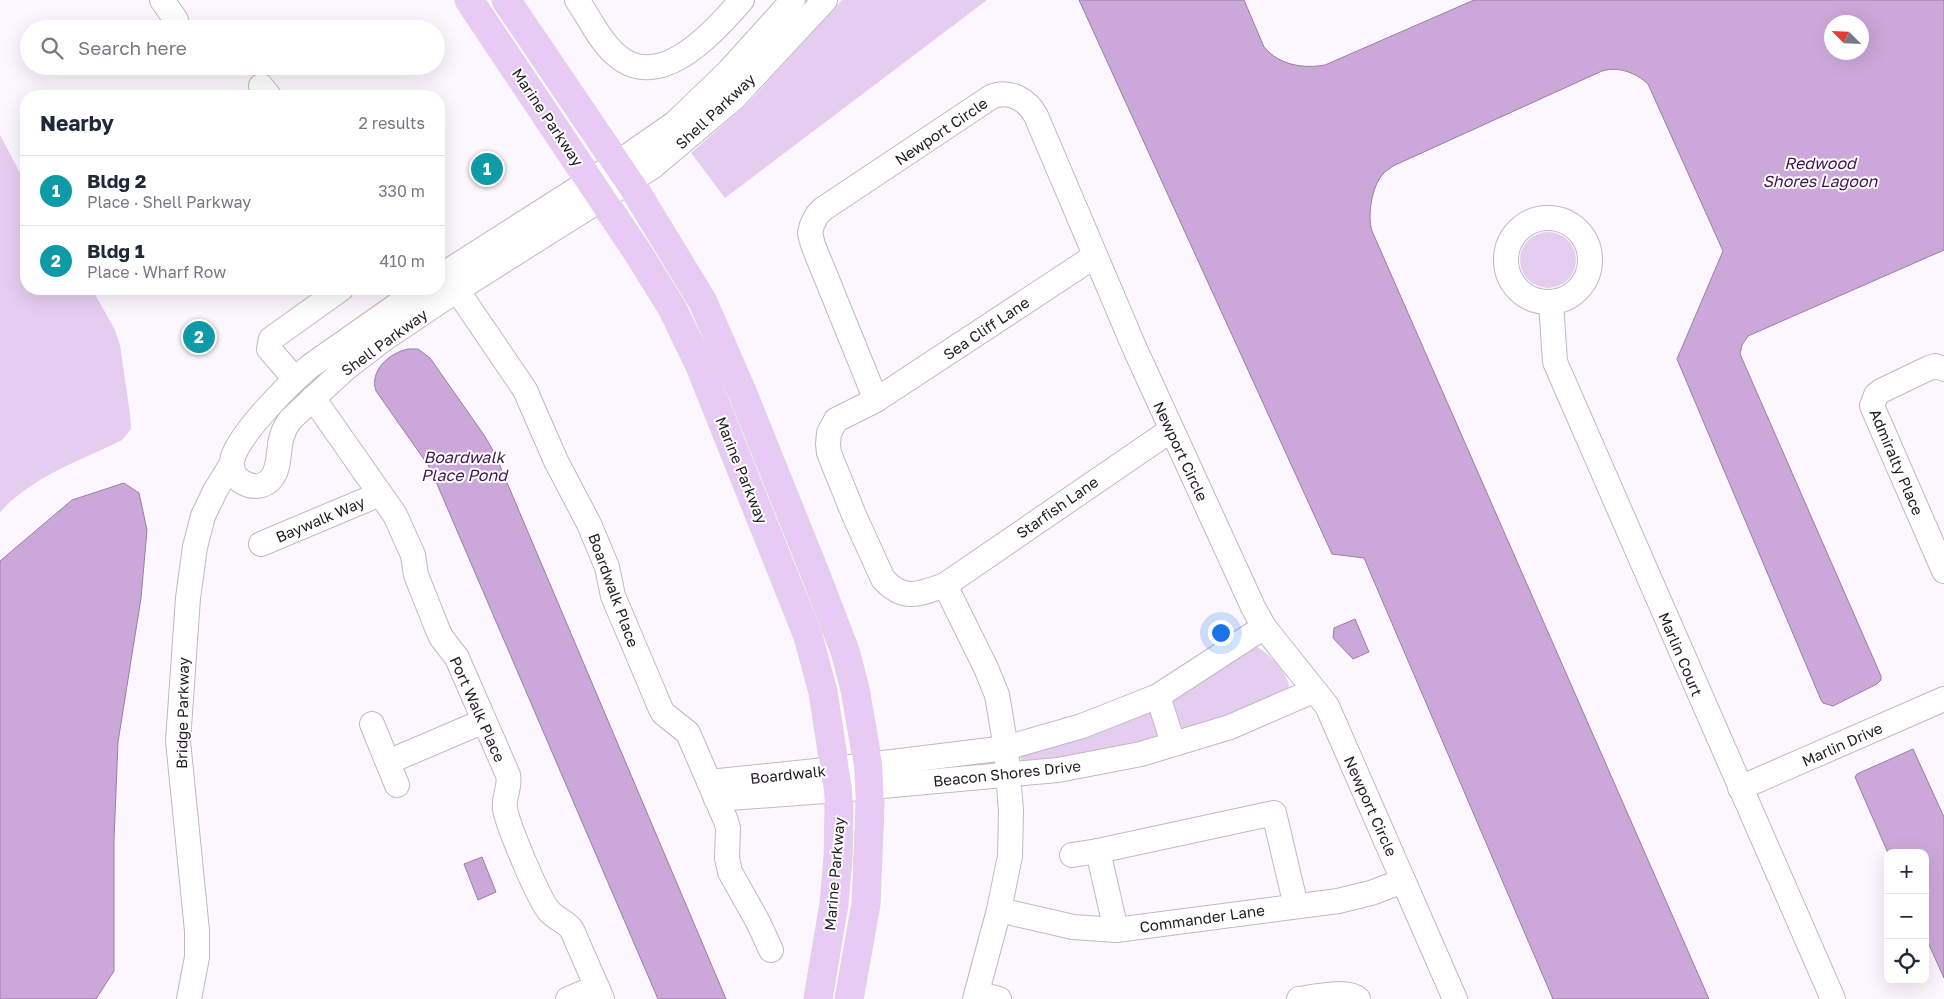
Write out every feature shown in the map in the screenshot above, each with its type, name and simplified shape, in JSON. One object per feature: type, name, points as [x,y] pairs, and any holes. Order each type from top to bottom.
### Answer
[{"type":"main road","name":"Marine Parkway","points":[[469,0],[638,253],[672,308],[704,375],[808,636],[821,684],[837,779],[838,858],[834,904],[818,999]]},
{"type":"main road","name":"Marine Parkway","points":[[506,0],[623,173],[703,302],[743,394],[813,568],[844,651],[855,689],[869,776],[870,805],[866,904],[848,999]]},
{"type":"street","points":[[162,0],[176,20]]},
{"type":"street","points":[[577,0],[607,45],[617,56],[634,64],[651,68],[666,64],[689,51],[715,30],[742,0]]},
{"type":"street","name":"Shell Parkway","points":[[448,283],[623,173],[729,71],[793,0]]},
{"type":"street","name":"Shell Parkway","points":[[623,173],[652,167],[734,98],[825,0]]},
{"type":"street","name":"Newport Circle","points":[[876,400],[837,300],[814,249],[810,234],[814,220],[823,209],[991,97],[1004,94],[1018,97],[1029,104],[1033,110],[1171,430],[1253,606],[1264,627],[1326,706],[1455,999]]},
{"type":"street","name":"Sea Cliff Lane","points":[[876,400],[1095,256]]},
{"type":"street","name":"Boardwalk Place","points":[[448,283],[525,390],[556,461],[590,524],[607,566],[613,596],[660,707],[663,713],[688,733],[713,790],[728,828],[727,858],[730,872],[758,922],[770,950]]},
{"type":"street","points":[[295,379],[269,349],[271,339],[333,295]]},
{"type":"street","name":"Shell Parkway","points":[[406,295],[295,379],[241,441],[233,456],[231,465],[236,476],[247,485],[262,486],[269,482],[277,468],[279,443],[285,428],[313,398],[434,295]]},
{"type":"street","name":"Marlin Court","points":[[1551,303],[1555,362],[1833,999]]},
{"type":"street","name":"Admiralty Place","points":[[1944,369],[1935,366],[1929,368],[1880,391],[1876,395],[1872,406],[1944,572]]},
{"type":"street","name":"Port Walk Place","points":[[313,398],[394,515],[410,546],[416,575],[437,628],[441,637],[457,658],[508,775],[505,808],[525,861],[548,910],[572,930],[599,993]]},
{"type":"street","points":[[876,400],[836,420],[829,433],[829,453],[854,515],[883,579],[890,587],[918,595],[944,585],[986,668],[997,695],[1006,748],[1011,811],[1010,856],[984,997]]},
{"type":"street","name":"Starfish Lane","points":[[944,585],[1171,430]]},
{"type":"street","name":"Bridge Parkway","points":[[188,999],[197,957],[198,932],[178,741],[187,607],[190,573],[198,532],[215,491],[231,465]]},
{"type":"street","name":"Baywalk Way","points":[[261,544],[380,494]]},
{"type":"street","name":"Beacon Shores Drive","points":[[869,776],[1006,748],[1082,726],[1158,696],[1264,627]]},
{"type":"street","name":"Beacon Shores Drive","points":[[869,776],[1008,775],[1067,768],[1141,754],[1230,727],[1313,691]]},
{"type":"street","points":[[1158,696],[1173,743]]},
{"type":"street","name":"Marlin Drive","points":[[1740,788],[1944,699]]},
{"type":"street","points":[[388,762],[484,722]]},
{"type":"street","points":[[372,724],[397,785]]},
{"type":"street","name":"Boardwalk","points":[[713,790],[869,776]]},
{"type":"street","points":[[1072,855],[1274,813],[1296,906]]},
{"type":"street","points":[[1098,851],[1116,930]]},
{"type":"street","name":"Commander Lane","points":[[999,910],[1073,927],[1116,930],[1338,902],[1403,882]]},
{"type":"street","points":[[568,999],[599,993]]},
{"type":"street","points":[[1299,999],[1343,994],[1354,996],[1358,999]]},
{"type":"shaded area","points":[[842,0],[987,0],[725,198],[691,153],[747,104]]},
{"type":"shaded area","points":[[0,135],[20,173],[20,295],[95,295],[114,328],[120,345],[131,429],[122,440],[42,479],[13,499],[0,512]]},
{"type":"shaded area","points":[[1548,232],[1563,237],[1571,245],[1576,260],[1571,275],[1563,283],[1548,288],[1533,283],[1525,275],[1520,260],[1525,245],[1533,237]]},
{"type":"shaded area","points":[[1254,646],[1270,657],[1285,675],[1289,686],[1286,694],[1229,718],[1182,729],[1177,726],[1169,699]]},
{"type":"shaded area","points":[[1146,710],[1152,712],[1159,735],[1151,740],[1096,754],[1023,764],[1021,761],[1021,756]]},
{"type":"water","name":"Redwood Shores Lagoon","points":[[1079,0],[1244,0],[1264,47],[1270,53],[1284,62],[1300,66],[1317,66],[1325,65],[1474,0],[1944,0],[1944,250],[1748,336],[1742,345],[1740,354],[1881,676],[1881,680],[1877,684],[1833,706],[1823,703],[1821,700],[1677,359],[1723,251],[1648,84],[1638,77],[1621,70],[1602,71],[1393,166],[1379,179],[1373,193],[1370,209],[1372,231],[1709,999],[1553,999],[1364,558],[1332,554]]},
{"type":"water","name":"Boardwalk Place Pond","points":[[408,349],[418,349],[430,358],[494,452],[726,999],[658,999],[437,484],[428,465],[376,391],[375,377],[382,364],[394,354]]},
{"type":"water","points":[[124,483],[139,493],[147,530],[141,598],[118,742],[114,840],[114,971],[96,999],[0,999],[0,561],[72,500]]},
{"type":"water","points":[[1355,619],[1369,652],[1353,659],[1333,638],[1334,628]]},
{"type":"water","points":[[1913,749],[1944,817],[1944,978],[1929,945],[1929,849],[1886,849],[1855,777],[1857,774]]},
{"type":"water","points":[[482,857],[496,892],[478,900],[464,864]]},
{"type":"place","name":"Bldg 2","points":[[487,169]]},
{"type":"place","name":"Bldg 1","points":[[199,337]]}]
